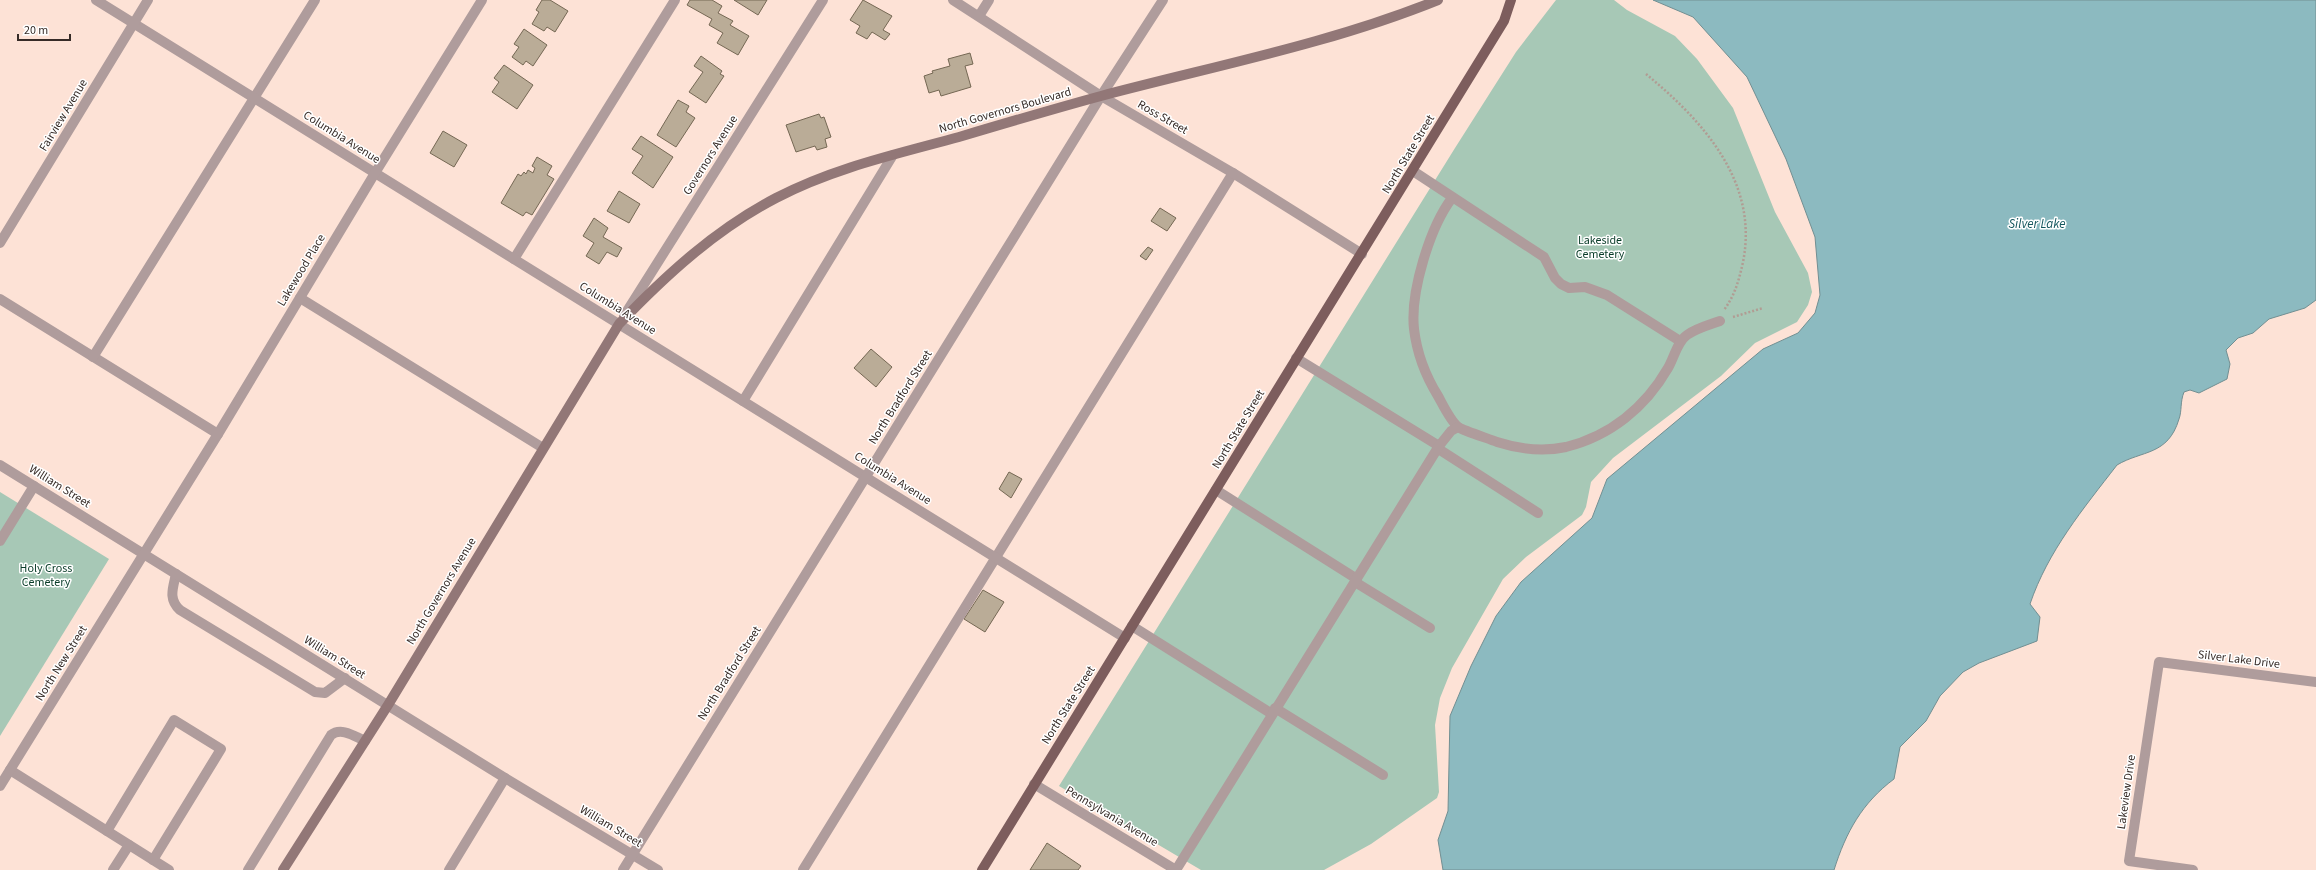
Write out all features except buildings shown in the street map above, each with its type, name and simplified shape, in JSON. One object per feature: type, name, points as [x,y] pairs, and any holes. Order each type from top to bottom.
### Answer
[{"type":"main road","name":"North Governors Boulevard","points":[[619,324],[662,279],[696,250],[736,221],[776,198],[816,180],[893,155],[1101,96],[1318,41],[1438,0]]},
{"type":"main road","name":"North State Street","points":[[982,870],[1296,358],[1413,171],[1504,21],[1511,0]]},
{"type":"main road","name":"North Governors Avenue","points":[[284,870],[388,705],[619,324]]},
{"type":"street","name":"Columbia Avenue","points":[[96,0],[1125,638]]},
{"type":"street","name":"Fairview Avenue","points":[[0,243],[148,0]]},
{"type":"street","points":[[93,357],[314,0]]},
{"type":"street","name":"Lakewood Place","points":[[144,554],[375,173],[482,0]]},
{"type":"street","points":[[514,259],[675,0]]},
{"type":"street","name":"Governors Avenue","points":[[619,324],[822,0]]},
{"type":"street","name":"Ross Street","points":[[954,0],[1101,96],[1233,173],[1362,254]]},
{"type":"street","points":[[979,16],[989,0]]},
{"type":"street","name":"North Bradford Street","points":[[623,870],[1101,96],[1163,0]]},
{"type":"street","points":[[743,401],[893,155]]},
{"type":"street","points":[[1413,171],[1544,257],[1555,278],[1561,284],[1569,288],[1586,287],[1606,295],[1680,341]]},
{"type":"street","points":[[803,870],[1233,173]]},
{"type":"street","points":[[1452,198],[1437,222],[1425,254],[1417,288],[1414,327],[1417,348],[1426,374],[1458,427],[1511,446],[1551,450],[1604,434],[1618,425],[1643,402],[1667,370],[1680,341],[1694,331],[1717,322]]},
{"type":"street","points":[[300,298],[543,448]]},
{"type":"street","points":[[0,299],[218,434]]},
{"type":"street","points":[[1296,358],[1438,447],[1538,513]]},
{"type":"street","points":[[1176,870],[1273,711],[1356,581],[1438,447],[1451,431],[1458,427]]},
{"type":"street","name":"William Street","points":[[0,465],[505,778],[658,870]]},
{"type":"street","points":[[0,541],[34,486]]},
{"type":"street","points":[[1216,490],[1430,628]]},
{"type":"street","name":"North New Street","points":[[0,786],[144,554]]},
{"type":"street","points":[[176,574],[171,593],[172,600],[180,610],[315,692],[325,693],[345,678]]},
{"type":"street","points":[[1132,626],[1383,775]]},
{"type":"street","name":"Silver Lake Drive","points":[[2158,662],[2316,682]]},
{"type":"street","name":"Lakeview Drive","points":[[2158,662],[2129,861],[2193,870]]},
{"type":"street","points":[[107,831],[174,720],[208,741],[221,750],[153,860]]},
{"type":"street","points":[[248,870],[331,735],[336,731],[341,731],[365,741]]},
{"type":"street","points":[[10,770],[169,870]]},
{"type":"street","points":[[449,870],[505,778]]},
{"type":"street","name":"Pennsylvania Avenue","points":[[1034,784],[1176,870]]},
{"type":"street","points":[[113,870],[129,845]]},
{"type":"path","points":[[1646,74],[1684,107],[1705,131],[1734,177],[1743,201],[1747,222],[1746,247],[1742,269],[1736,291],[1717,322]]},
{"type":"path","points":[[1717,322],[1763,308]]},
{"type":"green space","name":"Lakeside Cemetery","points":[[1556,0],[1614,0],[1627,10],[1675,36],[1697,59],[1733,108],[1775,212],[1808,273],[1812,292],[1808,305],[1797,322],[1755,343],[1721,376],[1613,458],[1591,482],[1586,507],[1582,515],[1526,557],[1503,579],[1452,668],[1440,698],[1435,725],[1439,792],[1437,798],[1371,844],[1324,870],[1201,870],[1059,786],[1455,148],[1516,52]]},
{"type":"green space","name":"Holy Cross Cemetery","points":[[0,492],[109,559],[0,736]]},
{"type":"water","name":"Silver Lake","points":[[1653,0],[2316,0],[2316,300],[2305,308],[2269,319],[2253,333],[2238,338],[2226,350],[2230,364],[2227,379],[2199,393],[2190,390],[2184,392],[2179,419],[2168,440],[2153,450],[2117,465],[2056,548],[2046,566],[2030,604],[2040,617],[2037,641],[1979,663],[1963,672],[1940,696],[1926,721],[1900,747],[1894,779],[1873,798],[1856,819],[1844,843],[1834,870],[1443,870],[1438,840],[1448,811],[1450,716],[1471,666],[1496,616],[1521,582],[1592,518],[1607,479],[1763,349],[1798,333],[1815,313],[1820,295],[1815,237],[1786,159],[1747,77],[1693,17]]}]
